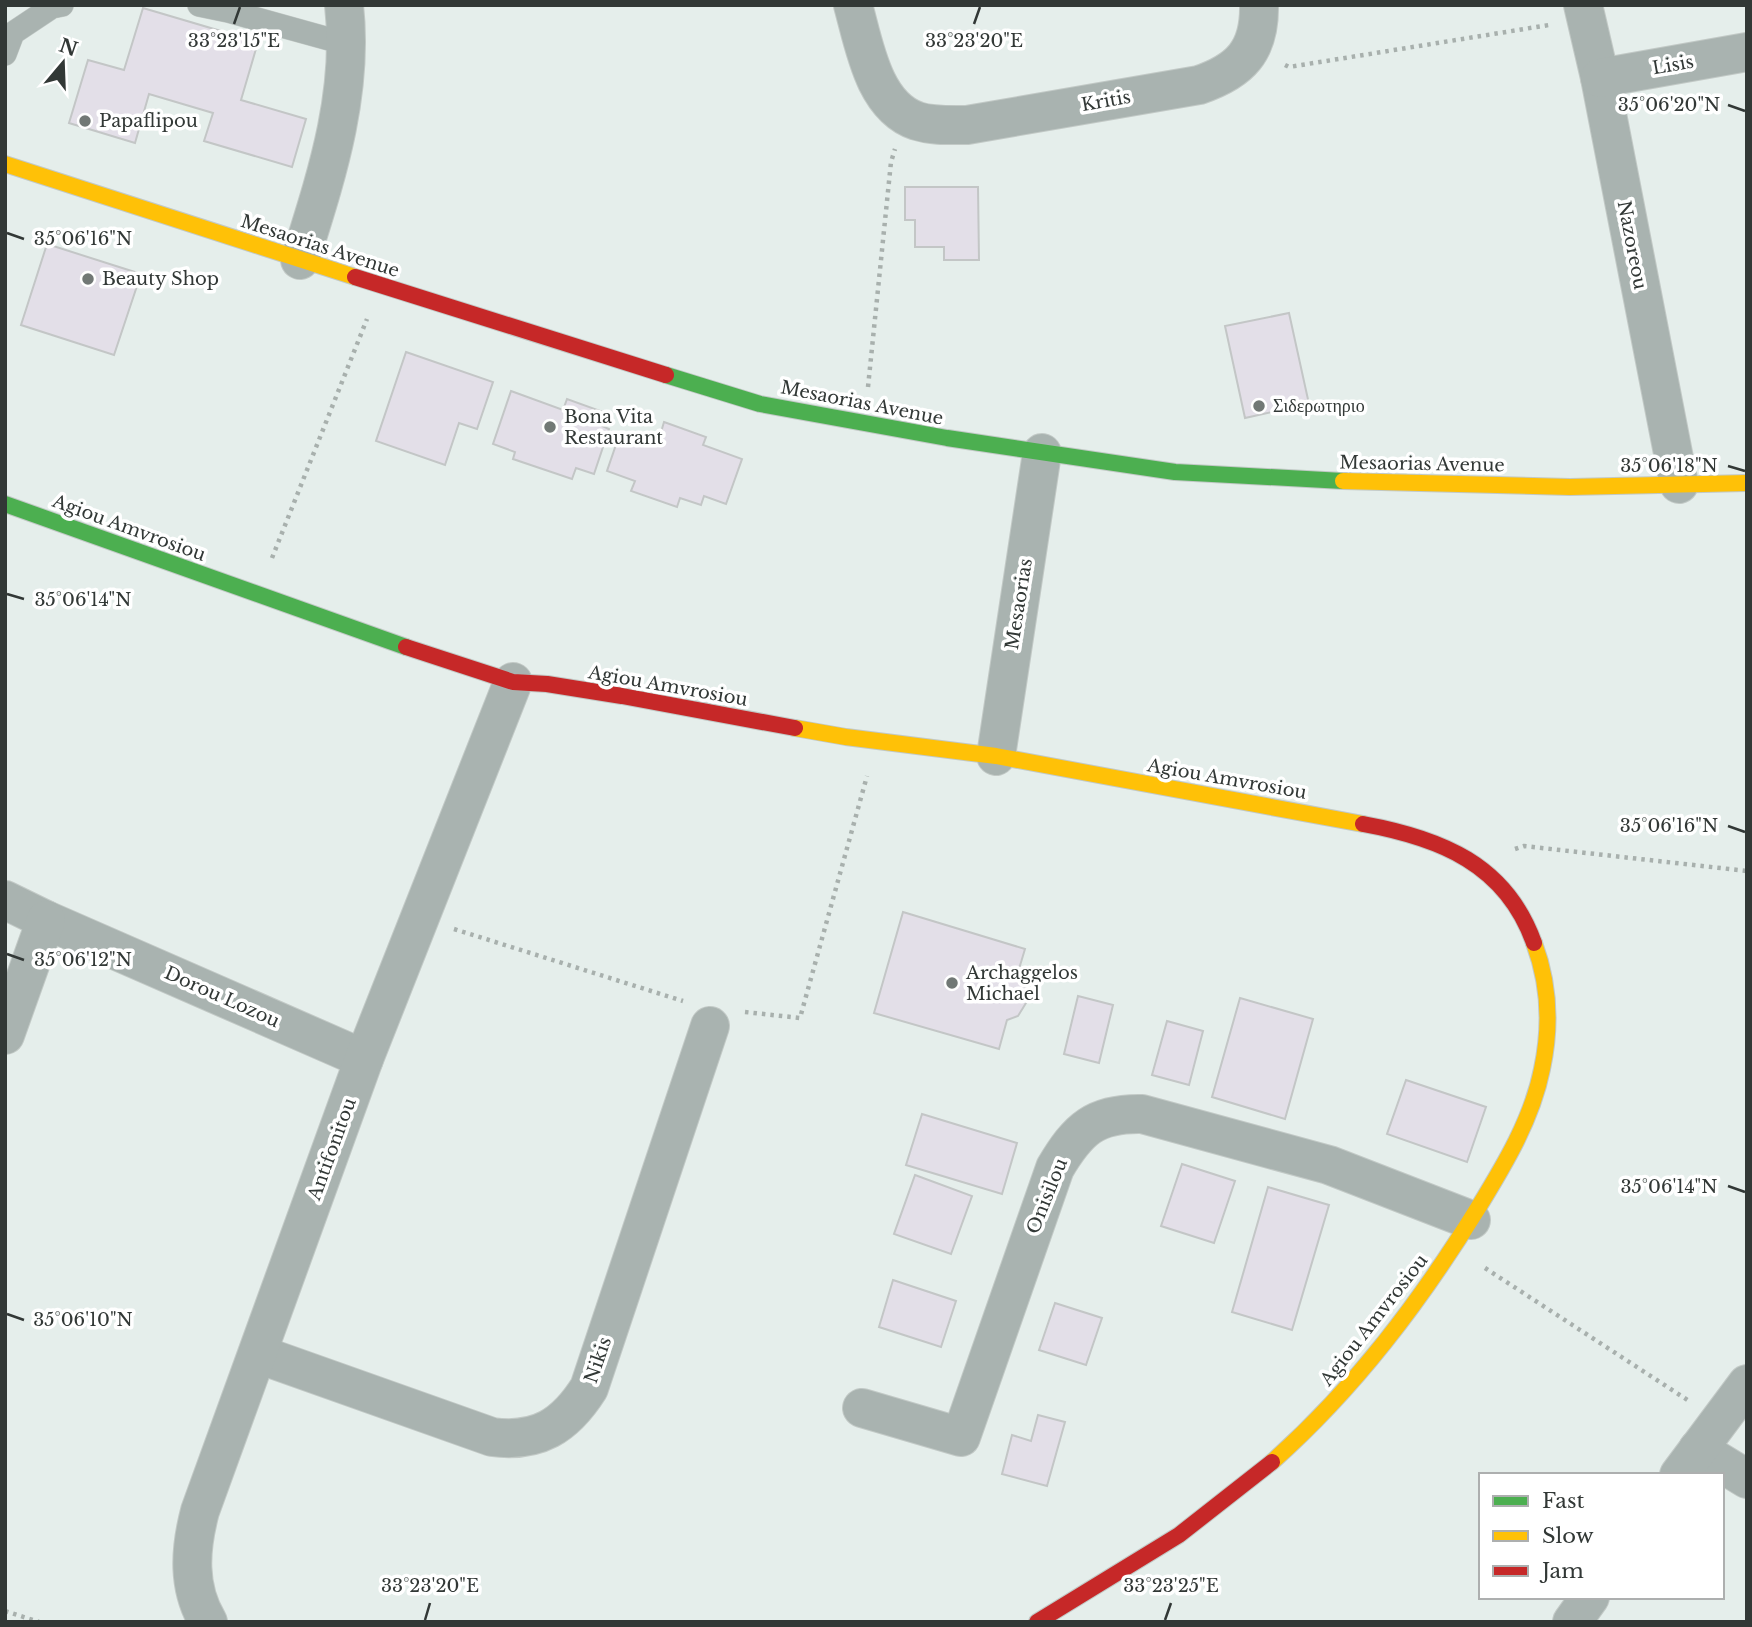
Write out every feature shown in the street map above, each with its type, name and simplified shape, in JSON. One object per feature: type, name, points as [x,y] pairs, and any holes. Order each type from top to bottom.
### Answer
[{"type":"street","points":[[300,260],[337,133],[346,75],[344,5]]},
{"type":"street","points":[[853,5],[874,76],[894,105],[906,116]]},
{"type":"street","points":[[1248,54],[1258,28],[1259,5]]},
{"type":"street","name":"Nazoreou","points":[[1585,12],[1679,484]]},
{"type":"street","name":"Lisis","points":[[1600,78],[1747,52]]},
{"type":"street","name":"Kritis","points":[[906,116],[928,123],[967,125],[1199,85],[1232,70],[1248,54]]},
{"type":"street","name":"Mesaorias Avenue","points":[[5,163],[380,286],[760,404],[1042,453],[1175,472],[1292,480],[1570,486],[1747,483]]},
{"type":"street","name":"Mesaorias","points":[[996,756],[1042,453]]},
{"type":"street","name":"Agiou Amvrosiou","points":[[5,504],[513,682],[582,690],[877,741],[996,756],[1403,831],[1454,851],[1481,869],[1517,906],[1531,932],[1547,985],[1549,1019],[1543,1064],[1532,1104],[1516,1142],[1462,1234],[1422,1294],[1332,1405],[1224,1502],[1134,1565],[1037,1622]]},
{"type":"street","name":"Antifonitou","points":[[208,1622],[197,1598],[192,1578],[194,1535],[200,1511],[364,1059],[513,682]]},
{"type":"street","name":"Dorou Lozou","points":[[5,900],[364,1059]]},
{"type":"street","points":[[5,1035],[46,920]]},
{"type":"street","name":"Nikis","points":[[258,1354],[492,1437],[523,1438],[562,1422],[589,1388],[727,1019]]},
{"type":"street","name":"Onisilou","points":[[862,1408],[961,1437],[1055,1168],[1078,1134],[1092,1123],[1109,1116],[1123,1113],[1142,1114],[1316,1162],[1398,1191],[1462,1234]]},
{"type":"street","points":[[1747,1384],[1699,1448],[1747,1479]]},
{"type":"street","points":[[1572,1622],[1589,1599]]},
{"type":"lane","points":[[5,54],[13,33],[52,7],[62,5]]},
{"type":"lane","points":[[199,5],[347,44]]},
{"type":"path","points":[[1248,54],[1289,67],[1585,12]]},
{"type":"path","points":[[864,423],[891,162],[906,116]]},
{"type":"path","points":[[257,594],[380,286]]},
{"type":"path","points":[[420,918],[703,1007],[727,1019],[800,1018],[877,741]]},
{"type":"path","points":[[1481,869],[1508,852],[1524,846],[1747,871]]},
{"type":"path","points":[[1462,1234],[1699,1448]]},
{"type":"path","points":[[5,1611],[38,1622]]},
{"type":"building","points":[[143,8],[258,42],[241,100],[306,119],[292,167],[204,141],[213,113],[149,94],[135,143],[69,123],[88,60],[124,70]]},
{"type":"building","points":[[905,187],[978,187],[979,260],[944,260],[944,247],[915,247],[915,220],[905,220]]},
{"type":"building","points":[[47,244],[141,274],[114,355],[21,325]]},
{"type":"building","points":[[1289,313],[1309,404],[1245,418],[1225,326]]},
{"type":"building","points":[[406,352],[493,382],[477,429],[459,423],[445,465],[376,441]]},
{"type":"building","points":[[511,391],[563,410],[567,399],[606,413],[602,426],[609,429],[594,474],[576,468],[572,479],[513,459],[515,452],[493,444]]},
{"type":"building","points":[[664,422],[706,437],[703,445],[742,459],[726,504],[704,496],[701,505],[680,498],[677,507],[631,491],[635,481],[607,471],[619,436],[637,442],[640,432],[659,439]]},
{"type":"building","name":"Archaggelos Michael","points":[[903,912],[1025,949],[1016,979],[1026,988],[1026,1003],[1018,1016],[1007,1020],[999,1049],[874,1013]]},
{"type":"building","points":[[1078,996],[1113,1005],[1099,1063],[1064,1054]]},
{"type":"building","points":[[1240,998],[1313,1019],[1285,1119],[1212,1097]]},
{"type":"building","points":[[1167,1021],[1203,1031],[1189,1085],[1152,1075]]},
{"type":"building","points":[[1406,1080],[1486,1107],[1467,1162],[1387,1134]]},
{"type":"building","points":[[922,1114],[1017,1143],[1002,1194],[906,1165]]},
{"type":"building","points":[[1182,1164],[1235,1181],[1214,1243],[1161,1226]]},
{"type":"building","points":[[915,1175],[972,1196],[951,1254],[894,1234]]},
{"type":"building","points":[[1268,1187],[1329,1205],[1292,1330],[1232,1312]]},
{"type":"building","points":[[893,1280],[956,1301],[941,1347],[879,1327]]},
{"type":"building","points":[[1055,1303],[1102,1318],[1086,1365],[1039,1350]]},
{"type":"building","points":[[1038,1415],[1065,1422],[1047,1486],[1002,1474],[1012,1435],[1031,1441]]},
{"type":"traffic: fast","points":[[666,375],[760,404],[947,438],[1175,472],[1343,481]]},
{"type":"traffic: fast","points":[[5,504],[406,647]]},
{"type":"traffic: slow","points":[[5,164],[355,277]]},
{"type":"traffic: slow","points":[[1343,481],[1570,487],[1747,483]]},
{"type":"traffic: slow","points":[[795,728],[996,756],[1363,824]]},
{"type":"traffic: slow","points":[[1272,1462],[1331,1404],[1384,1343],[1456,1243],[1516,1141],[1532,1106],[1547,1037],[1543,974],[1534,943]]},
{"type":"traffic: jam","points":[[355,277],[666,375]]},
{"type":"traffic: jam","points":[[406,647],[513,682],[547,684],[622,696],[795,728]]},
{"type":"traffic: jam","points":[[1363,824],[1418,837],[1467,859],[1488,874],[1506,893],[1522,916],[1534,943]]},
{"type":"traffic: jam","points":[[1037,1622],[1179,1535],[1272,1462]]},
{"type":"place","name":"Papaflipou","points":[[85,121]]},
{"type":"place","name":"Beauty Shop","points":[[88,279]]},
{"type":"place","name":"Σιδερωτηριο","points":[[1259,406]]},
{"type":"place","name":"Bona Vita Restaurant","points":[[550,427]]},
{"type":"place","name":"Archaggelos Michael","points":[[952,983]]}]
